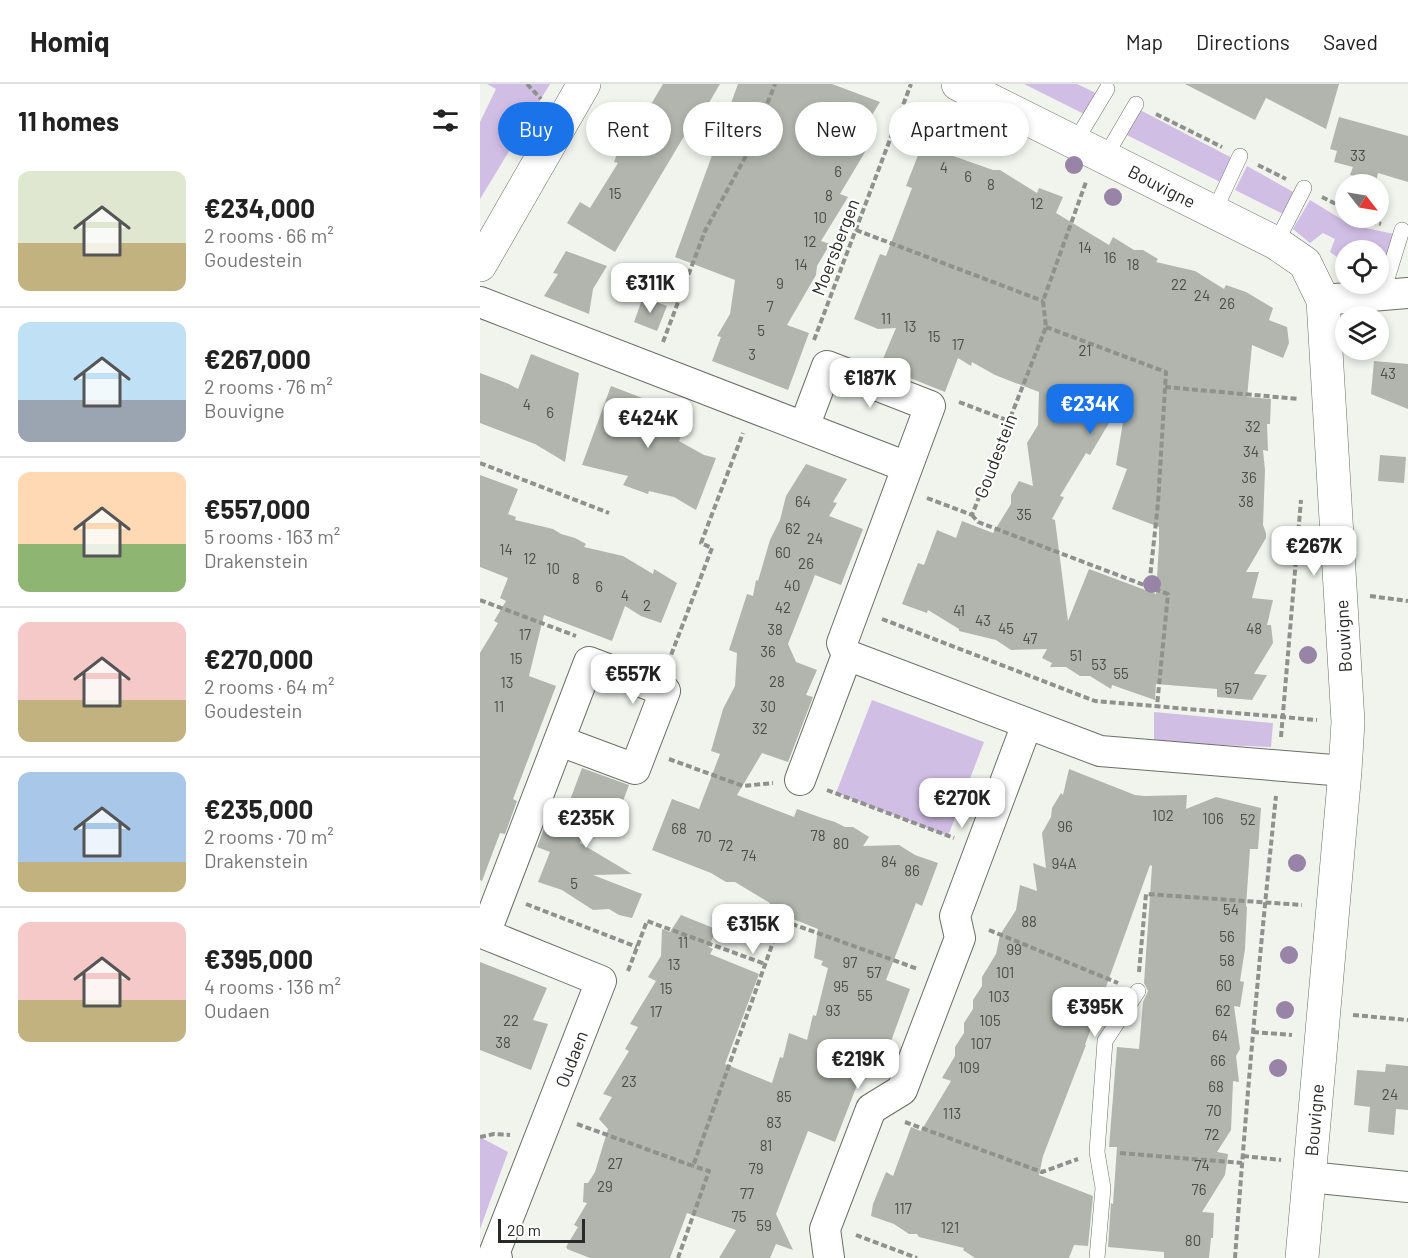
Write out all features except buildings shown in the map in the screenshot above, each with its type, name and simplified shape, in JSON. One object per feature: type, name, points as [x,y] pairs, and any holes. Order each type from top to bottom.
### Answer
[{"type":"street","points":[[481,261],[584,84]]},
{"type":"street","name":"Bouvigne","points":[[958,84],[1276,243],[1305,263],[1323,300],[1348,722],[1302,1258]]},
{"type":"street","points":[[1323,300],[1395,294]]},
{"type":"street","points":[[480,302],[804,427],[903,477]]},
{"type":"street","points":[[800,780],[847,655],[842,643],[930,406],[827,366],[804,427]]},
{"type":"street","points":[[847,655],[1100,751],[1345,771]]},
{"type":"street","points":[[483,933],[589,662],[665,691],[635,769],[560,741]]},
{"type":"street","points":[[829,1258],[825,1229],[871,1109],[902,1090],[944,978],[980,848],[1027,724]]},
{"type":"street","name":"Oudaen","points":[[483,933],[601,981],[494,1254],[496,1258]]},
{"type":"street","points":[[1310,1169],[1408,1187]]},
{"type":"lane","points":[[1092,151],[1107,89]]},
{"type":"lane","points":[[1092,151],[1136,104]]},
{"type":"lane","points":[[1214,212],[1240,156]]},
{"type":"lane","points":[[1276,243],[1304,188]]},
{"type":"lane","points":[[1395,294],[1402,230]]},
{"type":"lane","points":[[1097,1258],[1103,1188],[1097,1152],[1105,1041],[1138,991]]},
{"type":"path","points":[[653,368],[705,231],[747,154],[775,84]]},
{"type":"path","name":"Moersbergen","points":[[812,347],[911,84]]},
{"type":"path","name":"Goudestein","points":[[903,477],[972,515],[1046,327],[1043,301],[1092,151]]},
{"type":"path","points":[[856,230],[1043,301]]},
{"type":"path","points":[[1046,327],[1166,372],[1158,503],[1149,587]]},
{"type":"path","points":[[1165,387],[1302,400]]},
{"type":"path","points":[[659,689],[712,548],[700,543],[753,407]]},
{"type":"path","points":[[480,465],[609,513]]},
{"type":"path","points":[[972,515],[978,522],[1167,594],[1157,706]]},
{"type":"path","points":[[480,600],[579,637],[589,662]]},
{"type":"path","points":[[855,609],[1095,701],[1282,717]]},
{"type":"path","points":[[642,749],[743,786],[800,780],[980,848]]},
{"type":"path","points":[[500,894],[637,948]]},
{"type":"path","points":[[957,927],[1138,991],[1146,894],[1332,908]]},
{"type":"path","points":[[693,1166],[781,920],[944,978]]},
{"type":"path","points":[[625,979],[647,921],[765,964]]},
{"type":"path","points":[[1254,1032],[1408,1020]]},
{"type":"path","points":[[871,1109],[1042,1172],[1097,1152],[1242,1163]]},
{"type":"path","points":[[549,1114],[709,1171],[678,1258]]},
{"type":"path","points":[[1243,1156],[1310,1169]]},
{"type":"path","points":[[825,1229],[860,1236],[917,1258]]},
{"type":"shaded area","points":[[487,84],[550,84],[539,102],[498,102],[498,156],[506,156],[480,199],[480,122],[496,89]]},
{"type":"shaded area","points":[[1024,84],[1077,84],[1100,95],[1088,116]]},
{"type":"shaded area","points":[[1140,110],[1234,159],[1220,182],[1125,134]]},
{"type":"shaded area","points":[[1247,166],[1295,193],[1283,214],[1235,190]]},
{"type":"shaded area","points":[[1310,200],[1335,215],[1335,228],[1365,228],[1394,234],[1389,249],[1389,240],[1335,240],[1335,256],[1330,252],[1335,239],[1323,233],[1310,243],[1293,229]]},
{"type":"shaded area","points":[[872,700],[984,742],[948,836],[836,793]]},
{"type":"shaded area","points":[[1154,712],[1273,723],[1271,747],[1154,742]]},
{"type":"shaded area","points":[[480,1137],[508,1152],[480,1229]]}]
